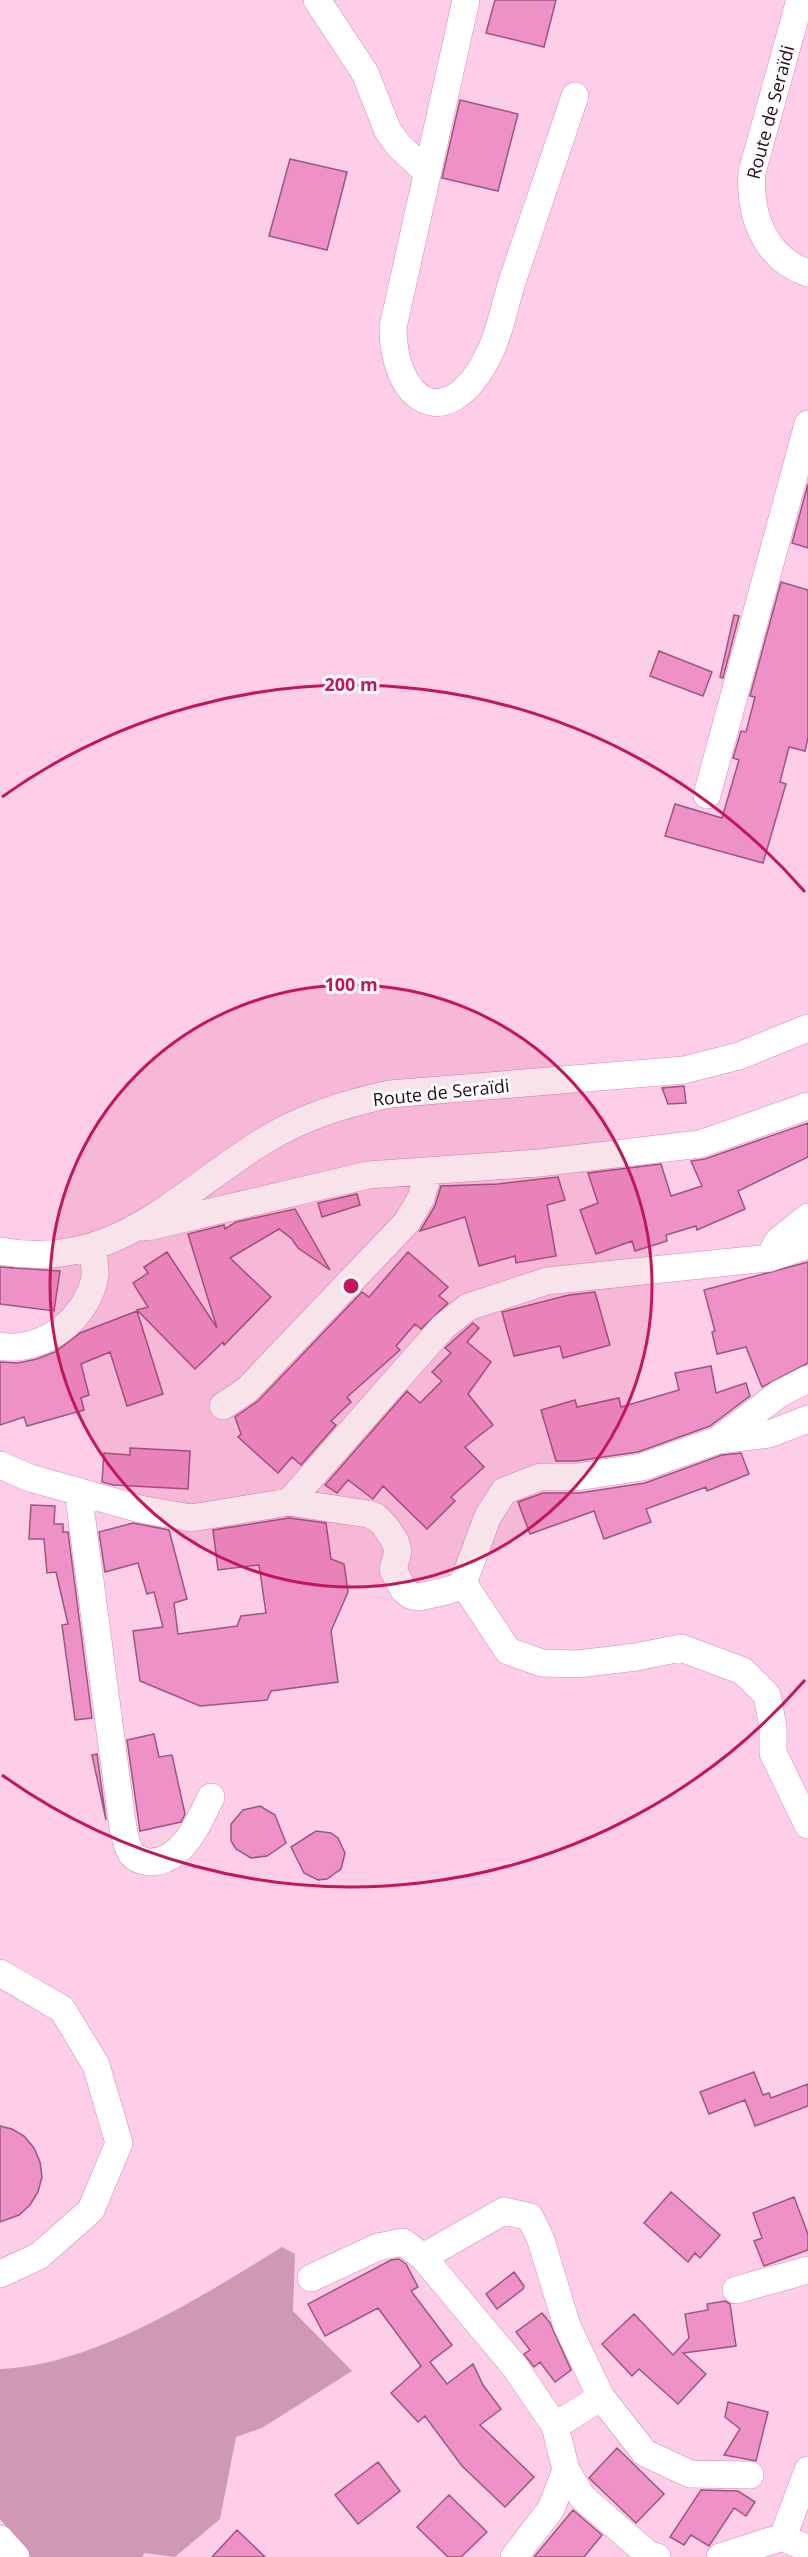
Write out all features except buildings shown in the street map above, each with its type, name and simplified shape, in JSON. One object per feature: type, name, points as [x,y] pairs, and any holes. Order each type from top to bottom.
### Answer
[{"type":"street","points":[[317,0],[364,73],[388,131],[399,146],[426,171]]},
{"type":"street","points":[[466,0],[393,327],[393,349],[399,369],[408,389],[421,399],[437,402],[460,393],[486,360],[575,96]]},
{"type":"street","name":"Route de Seraïdi","points":[[800,0],[752,172],[750,193],[753,213],[760,232],[772,249],[787,262],[808,273]]},
{"type":"street","points":[[707,795],[808,424]]},
{"type":"street","name":"Route de Seraïdi","points":[[0,1251],[22,1255],[58,1255],[92,1249],[134,1230],[262,1142],[295,1123],[354,1101],[390,1094],[684,1070],[739,1056],[808,1028]]},
{"type":"street","points":[[134,1230],[368,1175],[540,1163],[700,1144],[808,1106]]},
{"type":"street","points":[[223,1406],[248,1390],[407,1222],[421,1198],[429,1171]]},
{"type":"street","points":[[769,1258],[778,1241],[808,1217]]},
{"type":"street","points":[[289,1502],[443,1327],[468,1307],[548,1281],[769,1258],[808,1245]]},
{"type":"street","points":[[0,1346],[9,1347],[40,1342],[67,1326],[87,1300],[95,1275],[92,1249]]},
{"type":"street","points":[[718,1440],[779,1394],[808,1379]]},
{"type":"street","points":[[0,1465],[30,1478],[140,1509],[191,1518],[289,1502],[376,1517],[395,1540],[398,1551],[393,1570],[404,1590],[410,1595],[419,1597],[456,1588],[463,1583],[488,1516],[504,1491],[540,1477],[577,1478],[642,1467],[718,1440],[770,1434],[808,1419]]},
{"type":"street","points":[[78,1491],[123,1828],[130,1853],[142,1861],[157,1862],[177,1851],[193,1833],[211,1797]]},
{"type":"street","points":[[463,1583],[508,1651],[542,1664],[601,1661],[681,1648],[743,1671],[767,1695],[773,1727],[773,1753],[808,1825]]},
{"type":"street","points":[[0,1973],[62,2009],[96,2065],[119,2143],[91,2210],[39,2256],[0,2274]]},
{"type":"street","points":[[423,2257],[504,2211],[530,2217],[541,2240],[567,2326],[601,2397],[645,2453],[690,2474],[750,2475]]},
{"type":"street","points":[[311,2278],[378,2247],[403,2242],[423,2257],[515,2367],[555,2426],[566,2470],[582,2497],[650,2556]]},
{"type":"street","points":[[736,2290],[808,2270]]},
{"type":"street","points":[[555,2426],[601,2397]]},
{"type":"street","points":[[514,2557],[551,2509],[566,2470]]},
{"type":"street","points":[[783,2537],[808,2470]]},
{"type":"street","points":[[720,2557],[783,2537],[808,2549]]},
{"type":"street","points":[[0,2539],[16,2557]]},
{"type":"shaded area","points":[[282,2247],[295,2254],[293,2311],[352,2371],[262,2428],[236,2437],[220,2519],[175,2557],[145,2553],[142,2557],[31,2557],[0,2519],[0,2369],[36,2365],[110,2342],[183,2306]]}]
